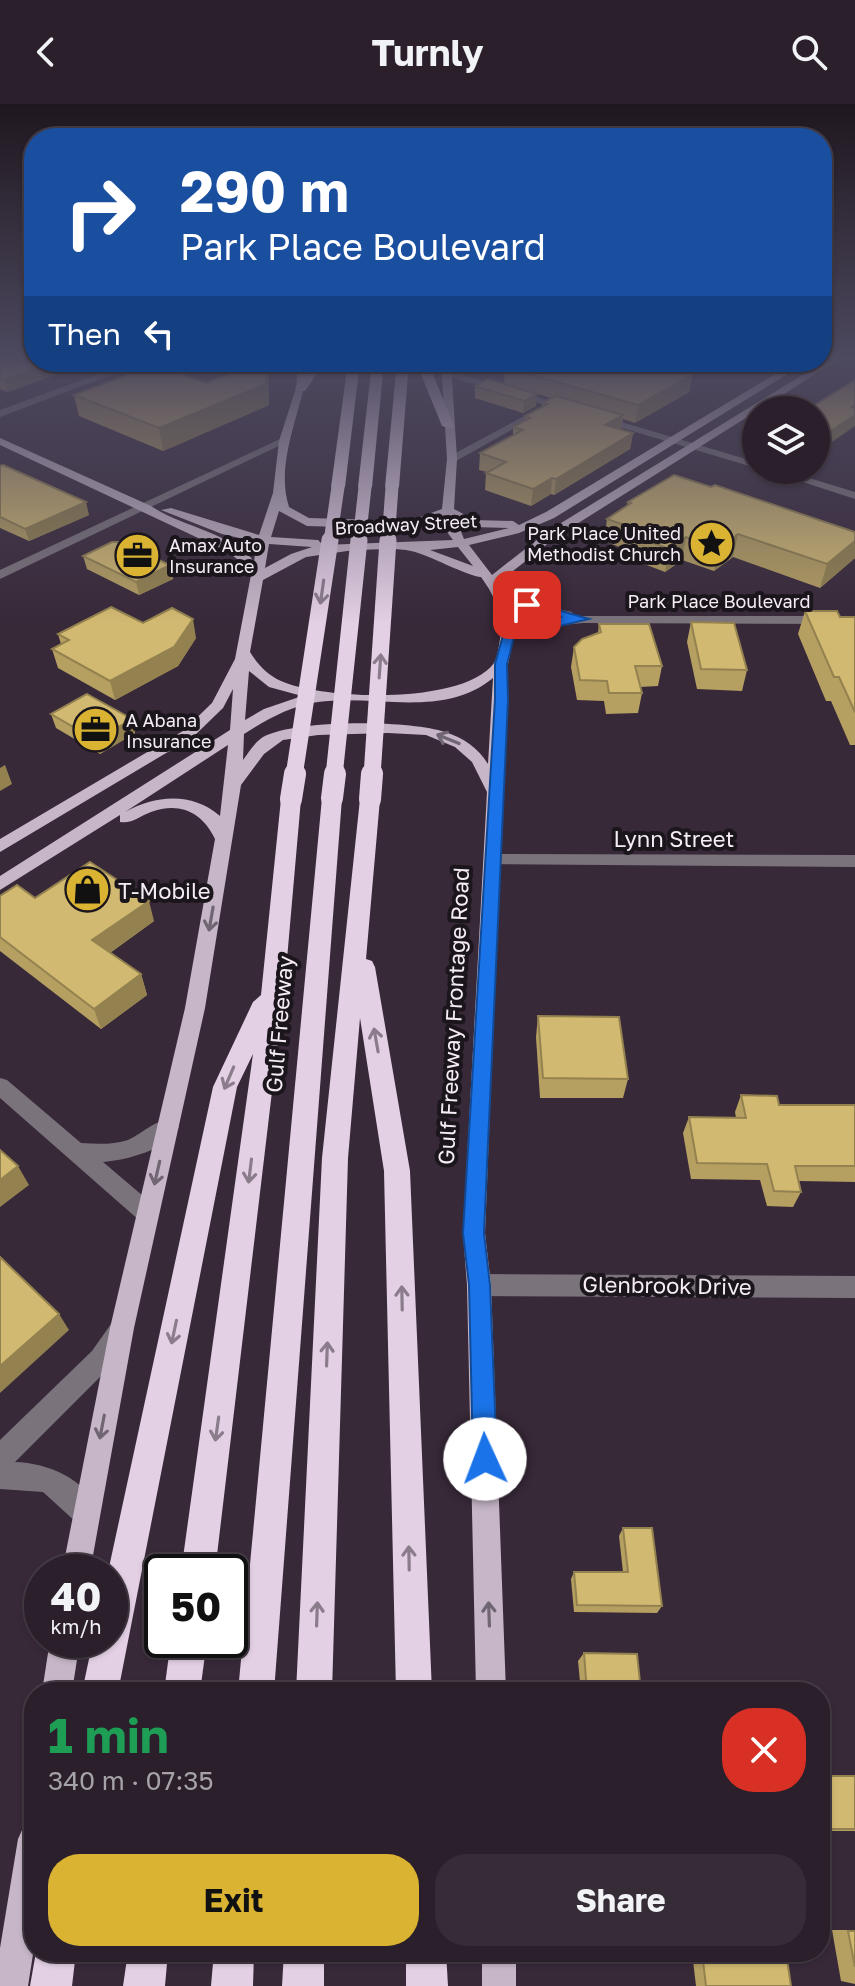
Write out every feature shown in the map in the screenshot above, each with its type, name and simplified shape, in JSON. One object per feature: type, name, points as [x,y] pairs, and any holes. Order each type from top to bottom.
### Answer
[{"type":"highway","name":"Gulf Freeway","points":[[200,1554],[274,982],[291,799],[343,448]]},
{"type":"highway","name":"Gulf Freeway","points":[[257,1682],[332,798],[369,448]]},
{"type":"highway","points":[[314,1682],[335,1158],[370,799],[395,448]]},
{"type":"highway","points":[[358,937],[397,1171],[414,1682]]},
{"type":"highway","points":[[102,1682],[225,1087],[274,982]]},
{"type":"highway","points":[[183,1682],[187,1658]]},
{"type":"highway","points":[[51,1986],[55,1962]]},
{"type":"highway","points":[[144,1986],[147,1962]]},
{"type":"highway","points":[[232,1986],[233,1962]]},
{"type":"highway","points":[[303,1986],[304,1962]]},
{"type":"highway","points":[[426,1962],[427,1986]]},
{"type":"main road","points":[[15,448],[147,508],[160,519],[244,558],[259,577]]},
{"type":"main road","points":[[79,1554],[122,1328],[195,1008],[233,786],[243,652],[264,540],[279,493],[283,448]]},
{"type":"main road","name":"Gulf Freeway Frontage Road","points":[[451,448],[448,511],[453,532],[495,588],[507,616],[508,635],[501,664],[474,1233],[479,1285],[491,1682]]},
{"type":"main road","name":"Broadway Street","points":[[259,577],[291,558],[339,546],[403,547],[459,543],[517,532],[660,448]]},
{"type":"main road","points":[[403,547],[454,561],[495,588],[533,547],[691,448]]},
{"type":"main road","points":[[279,493],[284,509],[307,522],[410,525],[448,511],[473,523],[502,526],[530,523],[550,515]]},
{"type":"main road","points":[[147,508],[175,511],[226,531],[264,540],[339,546]]},
{"type":"main road","points":[[243,652],[255,673],[276,684],[322,697]]},
{"type":"main road","points":[[0,846],[188,734],[218,705],[243,652]]},
{"type":"main road","points":[[0,884],[269,712],[322,697],[418,700],[472,685],[491,675],[501,664]]},
{"type":"main road","points":[[233,786],[256,753],[274,738],[298,733],[403,728],[448,738],[468,748],[480,762],[497,796]]},
{"type":"main road","points":[[84,830],[114,825],[144,806],[175,803],[192,807],[213,819],[225,841]]},
{"type":"main road","points":[[59,1682],[62,1658]]},
{"type":"main road","points":[[11,1986],[24,1903]]},
{"type":"main road","points":[[499,1962],[499,1986]]},
{"type":"street","points":[[0,575],[270,448]]},
{"type":"street","points":[[452,459],[473,448]]},
{"type":"street","points":[[700,448],[742,461]]},
{"type":"street","points":[[817,484],[855,496]]},
{"type":"street","name":"Park Place Boulevard","points":[[495,588],[534,608],[583,619]]},
{"type":"street","name":"Park Place Boulevard","points":[[508,635],[551,622],[583,619],[855,620]]},
{"type":"street","name":"Lynn Street","points":[[494,860],[855,861]]},
{"type":"street","points":[[0,1086],[148,1214]]},
{"type":"street","points":[[77,1152],[107,1154],[126,1151],[168,1127]]},
{"type":"street","name":"Glenbrook Drive","points":[[479,1285],[855,1287]]},
{"type":"street","points":[[0,1458],[101,1359],[122,1328]]},
{"type":"street","points":[[0,1476],[17,1475],[54,1483],[64,1488],[86,1512]]},
{"type":"building","points":[[490,448],[608,448],[533,489],[486,473],[506,462],[480,453]]},
{"type":"building","points":[[0,466],[86,502],[25,529],[0,517]]},
{"type":"building","points":[[674,475],[711,487],[715,485],[855,532],[855,541],[827,564],[738,534],[719,548],[686,537],[669,549],[635,536],[642,531],[607,519],[631,503],[628,502]]},
{"type":"building","points":[[112,542],[120,542],[170,565],[136,582],[83,556]]},
{"type":"building","points":[[111,607],[143,623],[172,608],[193,619],[174,647],[110,681],[52,649],[69,640],[58,634]]},
{"type":"building","points":[[805,611],[837,611],[840,617],[855,617],[855,712],[839,677],[834,677]]},
{"type":"building","points":[[691,622],[734,623],[747,670],[701,669]]},
{"type":"building","points":[[599,624],[649,624],[662,666],[635,666],[642,693],[609,693],[607,681],[580,680],[574,647],[582,639],[601,632]]},
{"type":"building","points":[[87,694],[132,719],[96,740],[51,714]]},
{"type":"building","points":[[90,862],[149,901],[92,940],[141,974],[94,1009],[0,937],[0,896],[17,885],[35,898]]},
{"type":"building","points":[[538,1016],[619,1017],[628,1079],[543,1078]]},
{"type":"building","points":[[741,1095],[777,1096],[779,1105],[855,1105],[855,1166],[795,1166],[801,1192],[774,1191],[767,1164],[697,1163],[689,1117],[746,1118]]},
{"type":"building","points":[[0,1150],[18,1166],[0,1180]]},
{"type":"building","points":[[0,1257],[59,1314],[0,1366]]},
{"type":"building","points":[[623,1528],[652,1528],[662,1606],[577,1605],[574,1572],[628,1572]]},
{"type":"building","points":[[584,1653],[637,1654],[640,1682],[586,1682]]},
{"type":"building","points":[[830,1776],[855,1776],[855,1829],[830,1829]]},
{"type":"building","points":[[848,1931],[855,1931],[855,1967]]},
{"type":"building","points":[[703,1962],[787,1962],[791,1986],[706,1986]]},
{"type":"place","name":"Park Place United Methodist Church","points":[[712,543]]},
{"type":"place","name":"Amax Auto Insurance","points":[[138,555]]},
{"type":"place","name":"A Abana Insurance","points":[[95,730]]},
{"type":"place","name":"T-Mobile","points":[[87,890]]},
{"type":"route","points":[[485,1459],[479,1285],[474,1233],[502,699],[501,664],[508,635],[551,622],[583,619],[527,605]]}]
